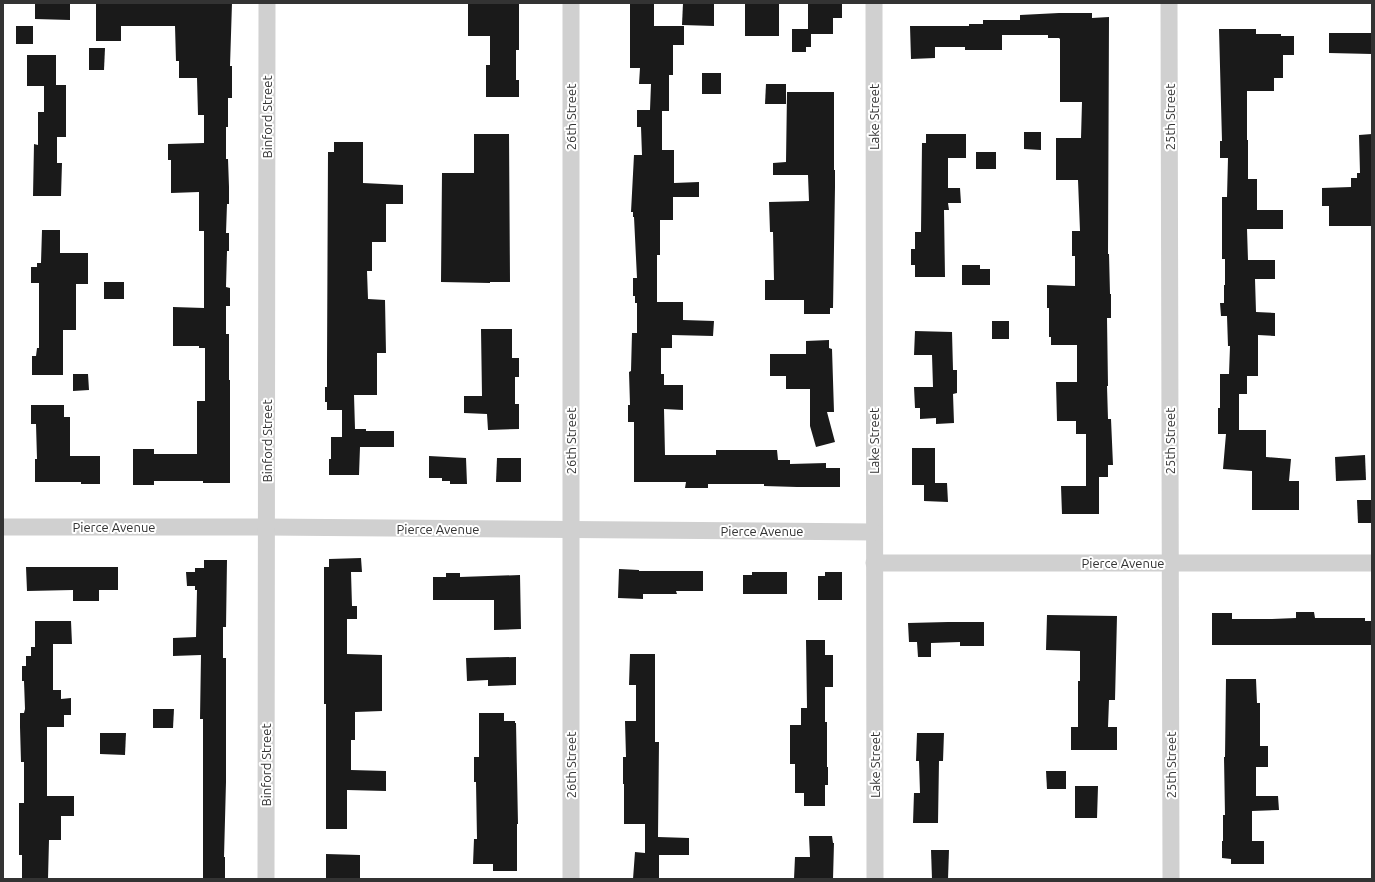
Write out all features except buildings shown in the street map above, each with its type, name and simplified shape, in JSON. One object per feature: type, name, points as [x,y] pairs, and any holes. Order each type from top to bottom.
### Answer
[{"type":"street","name":"Binford Street","points":[[266,879],[267,3]]},
{"type":"street","name":"26th Street","points":[[571,3],[571,879]]},
{"type":"street","name":"Lake Street","points":[[874,3],[875,879]]},
{"type":"street","name":"25th Street","points":[[1169,3],[1171,879]]},
{"type":"street","name":"Pierce Avenue","points":[[3,527],[266,527],[874,532]]},
{"type":"street","name":"Pierce Avenue","points":[[874,563],[1372,563]]}]
